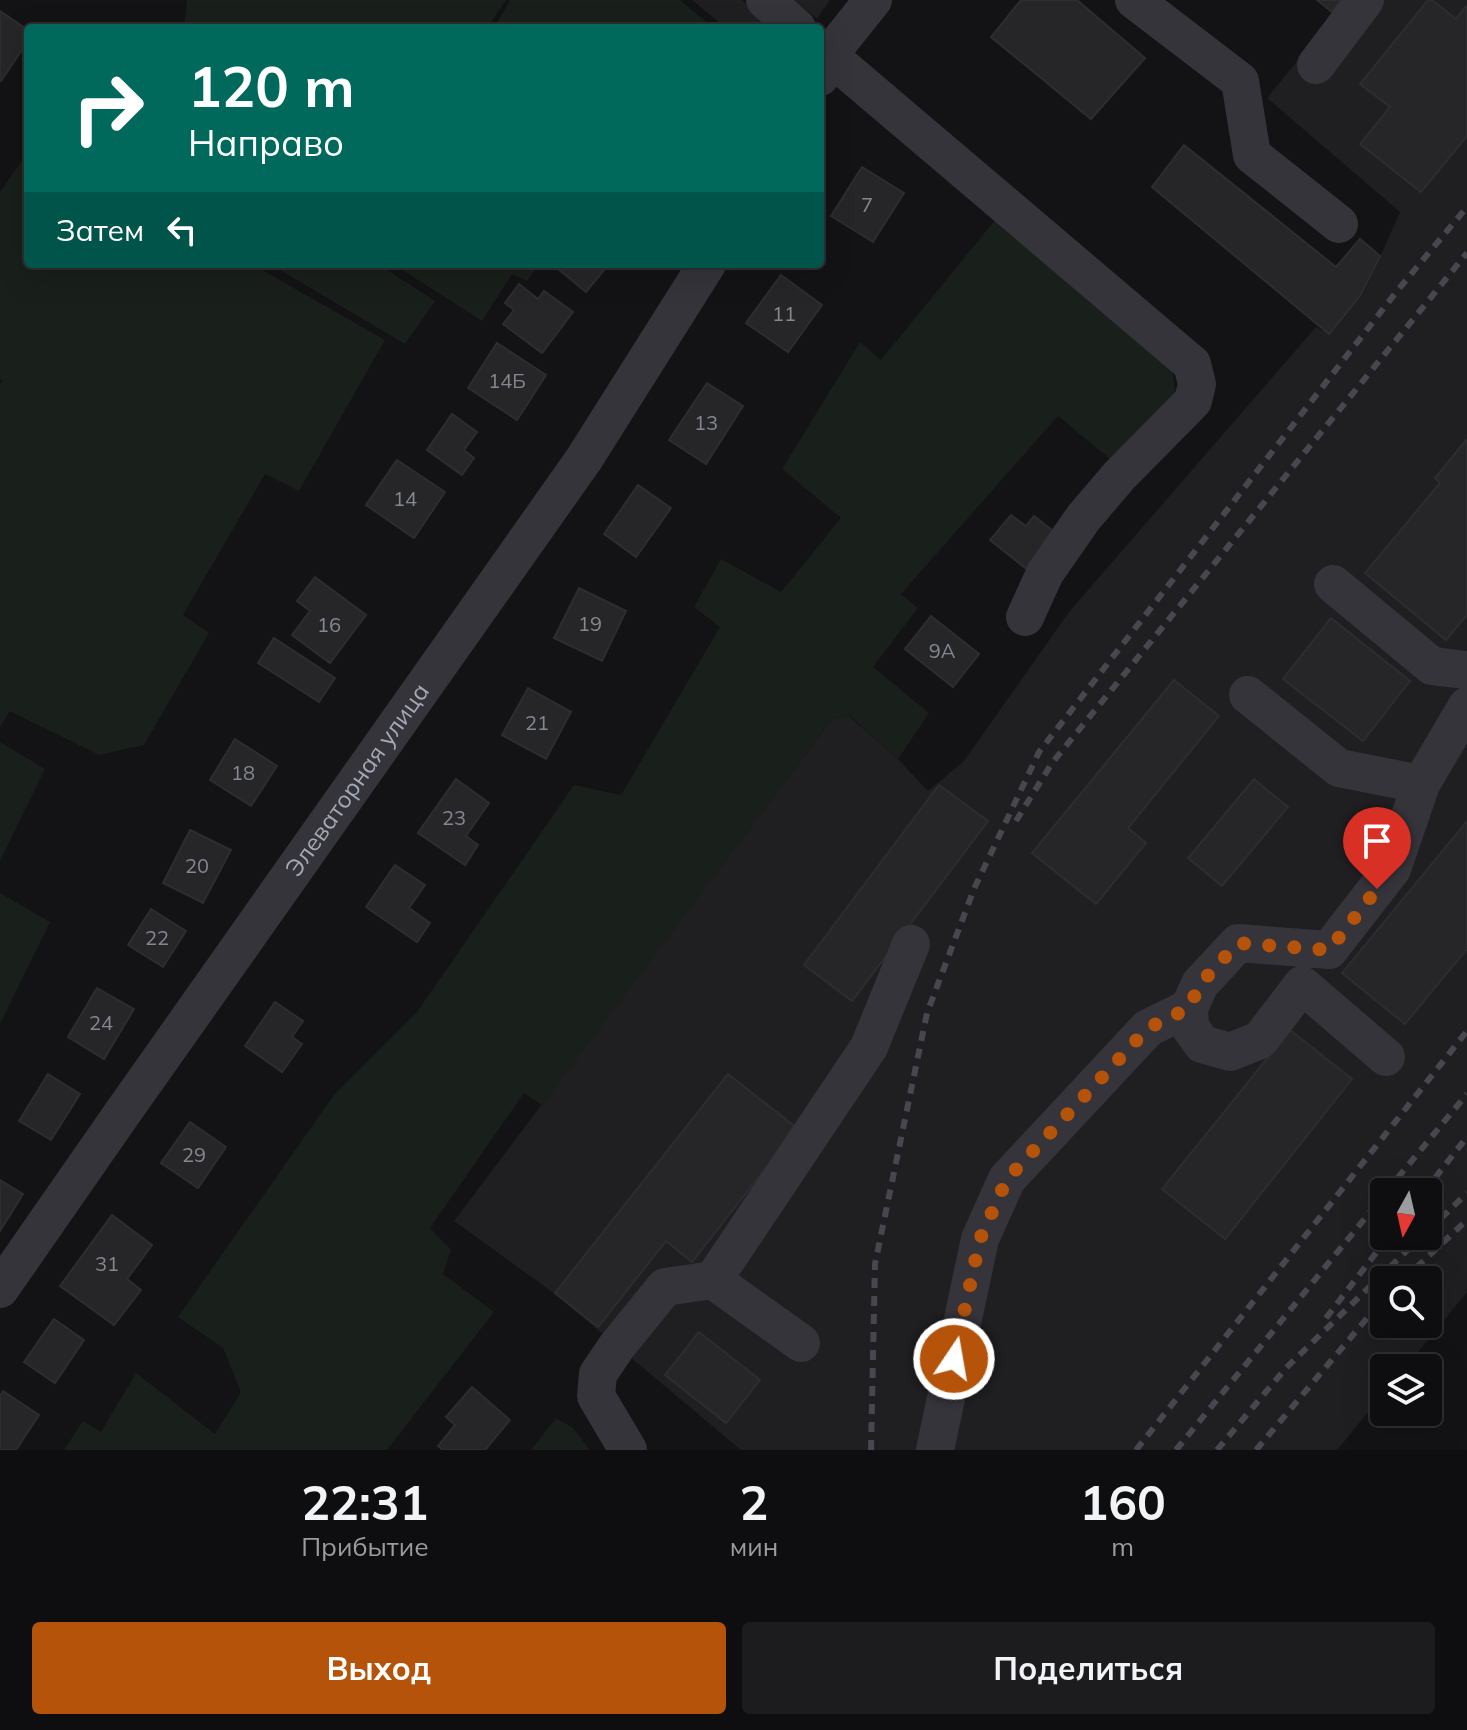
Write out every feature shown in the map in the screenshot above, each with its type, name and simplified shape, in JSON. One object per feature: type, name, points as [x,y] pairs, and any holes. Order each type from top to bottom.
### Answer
[{"type":"street","points":[[765,0],[792,24]]},
{"type":"street","points":[[1134,0],[1240,81],[1252,155],[1339,224]]},
{"type":"street","points":[[1316,65],[1365,0]]},
{"type":"street","points":[[824,59],[870,1]]},
{"type":"street","points":[[824,61],[1192,364],[1197,384],[1193,401],[1119,476],[1084,517],[1045,573],[1025,617]]},
{"type":"street","name":"Элеваторная улица","points":[[0,1289],[584,459],[704,268]]},
{"type":"street","points":[[1333,584],[1432,666],[1467,670]]},
{"type":"street","points":[[1248,695],[1339,768],[1421,784]]},
{"type":"street","points":[[1329,950],[1238,943],[1200,984],[1189,1008],[1190,1027],[1202,1044],[1230,1052],[1260,1040],[1392,869],[1421,784],[1467,706]]},
{"type":"street","points":[[713,1280],[869,1047],[911,944]]},
{"type":"street","points":[[1302,985],[1386,1057]]},
{"type":"street","points":[[935,1450],[980,1239],[1007,1179],[1148,1028],[1189,1008]]},
{"type":"street","points":[[628,1450],[596,1396],[598,1374],[665,1287],[713,1280],[801,1343]]},
{"type":"shaded area","points":[[187,0],[506,0],[490,24],[184,24]]},
{"type":"shaded area","points":[[510,0],[680,0],[709,24],[496,24]]},
{"type":"shaded area","points":[[692,0],[742,0],[767,21],[764,24],[721,24]]},
{"type":"shaded area","points":[[793,0],[830,0],[817,19]]},
{"type":"shaded area","points":[[1347,0],[1467,0],[1467,1292],[1442,1323],[1442,1266],[1370,1266],[1370,1338],[1429,1338],[1416,1354],[1370,1354],[1370,1410],[1337,1450],[741,1450],[555,1294],[454,1221],[832,719],[849,716],[898,759],[928,791],[964,761],[1069,612],[1316,327],[1329,334],[1363,295],[1400,212],[1267,98]]},
{"type":"shaded area","points":[[24,158],[24,268],[259,268],[385,340],[299,491],[265,474],[183,615],[209,633],[144,745],[99,755],[10,711],[0,727],[0,192]]},
{"type":"shaded area","points":[[995,220],[1171,361],[1176,397],[1117,465],[1058,416],[901,594],[918,608],[873,667],[929,713],[898,759],[850,716],[832,719],[542,1105],[524,1093],[430,1228],[451,1250],[443,1274],[494,1312],[387,1450],[64,1450],[83,1421],[101,1432],[136,1373],[215,1434],[241,1392],[223,1348],[178,1317],[333,1096],[417,1012],[574,785],[621,795],[720,627],[694,607],[721,559],[781,592],[841,518],[782,469],[860,342],[881,360]]},
{"type":"shaded area","points":[[277,268],[384,268],[435,301],[405,344]]},
{"type":"shaded area","points":[[399,268],[536,268],[527,281],[512,274],[482,321]]},
{"type":"shaded area","points":[[0,742],[45,769],[0,861]]},
{"type":"shaded area","points":[[0,893],[50,922],[0,1024]]},
{"type":"shaded area","points":[[556,1418],[573,1428],[590,1450],[531,1450]]},
{"type":"building","points":[[1021,0],[1077,0],[1145,58],[1091,119],[991,37]]},
{"type":"building","points":[[1317,0],[1341,0],[1332,12]]},
{"type":"building","points":[[1428,0],[1456,19],[1467,5],[1467,136],[1421,192],[1360,144],[1390,107],[1360,84]]},
{"type":"building","points":[[0,11],[24,27],[24,47],[0,80]]},
{"type":"building","points":[[1184,145],[1336,267],[1360,239],[1380,256],[1361,295],[1329,334],[1152,187]]},
{"type":"building","points":[[862,167],[904,193],[873,242],[831,216]]},
{"type":"building","points":[[557,268],[606,268],[586,292]]},
{"type":"building","points":[[781,275],[822,305],[788,352],[746,323]]},
{"type":"building","points":[[519,284],[538,299],[544,291],[573,312],[542,353],[503,324],[514,310],[505,303]]},
{"type":"building","points":[[497,343],[546,375],[517,420],[468,388]]},
{"type":"building","points":[[707,383],[743,406],[706,464],[669,440]]},
{"type":"building","points":[[452,414],[477,432],[464,450],[474,458],[462,475],[427,450]]},
{"type":"building","points":[[1467,439],[1467,615],[1446,640],[1365,573],[1440,483],[1435,478]]},
{"type":"building","points":[[397,460],[445,492],[414,538],[366,505]]},
{"type":"building","points":[[638,485],[671,508],[636,557],[604,534]]},
{"type":"building","points":[[1011,515],[1026,526],[1034,516],[1058,535],[1029,571],[990,540]]},
{"type":"building","points":[[315,577],[366,615],[330,663],[292,635],[310,611],[297,601]]},
{"type":"building","points":[[579,588],[626,611],[602,661],[554,638]]},
{"type":"building","points":[[931,616],[979,654],[953,687],[905,649]]},
{"type":"building","points":[[1331,618],[1410,681],[1363,741],[1283,679]]},
{"type":"building","points":[[274,638],[335,678],[319,702],[258,663]]},
{"type":"building","points":[[1174,680],[1219,716],[1128,828],[1146,843],[1096,904],[1032,853]]},
{"type":"building","points":[[528,688],[571,712],[546,759],[502,735]]},
{"type":"building","points":[[235,739],[277,766],[251,806],[210,780]]},
{"type":"building","points":[[456,779],[489,803],[466,836],[478,845],[465,865],[418,833]]},
{"type":"building","points":[[1254,779],[1288,807],[1222,886],[1188,858]]},
{"type":"building","points":[[939,785],[988,821],[852,1001],[804,965]]},
{"type":"building","points":[[1467,821],[1467,949],[1405,1024],[1342,973]]},
{"type":"building","points":[[190,830],[231,850],[203,903],[163,883]]},
{"type":"building","points":[[395,865],[425,885],[409,908],[430,923],[417,942],[366,907]]},
{"type":"building","points":[[151,909],[186,931],[163,967],[128,945]]},
{"type":"building","points":[[97,988],[134,1009],[104,1059],[68,1037]]},
{"type":"building","points":[[275,1002],[303,1021],[292,1037],[302,1044],[282,1072],[245,1046]]},
{"type":"building","points":[[1290,1030],[1352,1079],[1225,1239],[1162,1189]]},
{"type":"building","points":[[48,1074],[80,1094],[51,1140],[19,1121]]},
{"type":"building","points":[[728,1074],[797,1128],[692,1262],[666,1241],[598,1327],[555,1293]]},
{"type":"building","points":[[190,1122],[226,1147],[198,1188],[161,1163]]},
{"type":"building","points":[[0,1180],[23,1194],[0,1231]]},
{"type":"building","points":[[112,1215],[152,1245],[127,1279],[141,1290],[114,1325],[60,1286]]},
{"type":"building","points":[[54,1319],[84,1340],[55,1383],[24,1362]]},
{"type":"building","points":[[699,1332],[760,1380],[726,1423],[665,1375]]},
{"type":"building","points":[[472,1387],[510,1420],[485,1450],[443,1450],[438,1446],[455,1425],[446,1417]]},
{"type":"building","points":[[3,1391],[39,1415],[16,1450],[0,1450],[0,1396]]},
{"type":"railway","points":[[871,1450],[875,1264],[927,1013],[974,889],[1039,752],[1397,291],[1467,207]]},
{"type":"railway","points":[[1016,821],[1052,763],[1467,253]]},
{"type":"railway","points":[[1136,1450],[1467,1031]]},
{"type":"railway","points":[[1398,1178],[1467,1094]]},
{"type":"railway","points":[[1435,1178],[1467,1137]]},
{"type":"railway","points":[[1442,1217],[1467,1193]]},
{"type":"railway","points":[[1176,1450],[1370,1212]]},
{"type":"railway","points":[[1418,1266],[1467,1220]]},
{"type":"railway","points":[[1326,1318],[1378,1250]]},
{"type":"railway","points":[[1217,1450],[1286,1368],[1408,1250]]},
{"type":"railway","points":[[1256,1450],[1370,1315]]},
{"type":"route","points":[[954,1359],[980,1239],[1007,1179],[1148,1028],[1189,1008],[1200,984],[1238,943],[1329,950],[1377,889]]}]
